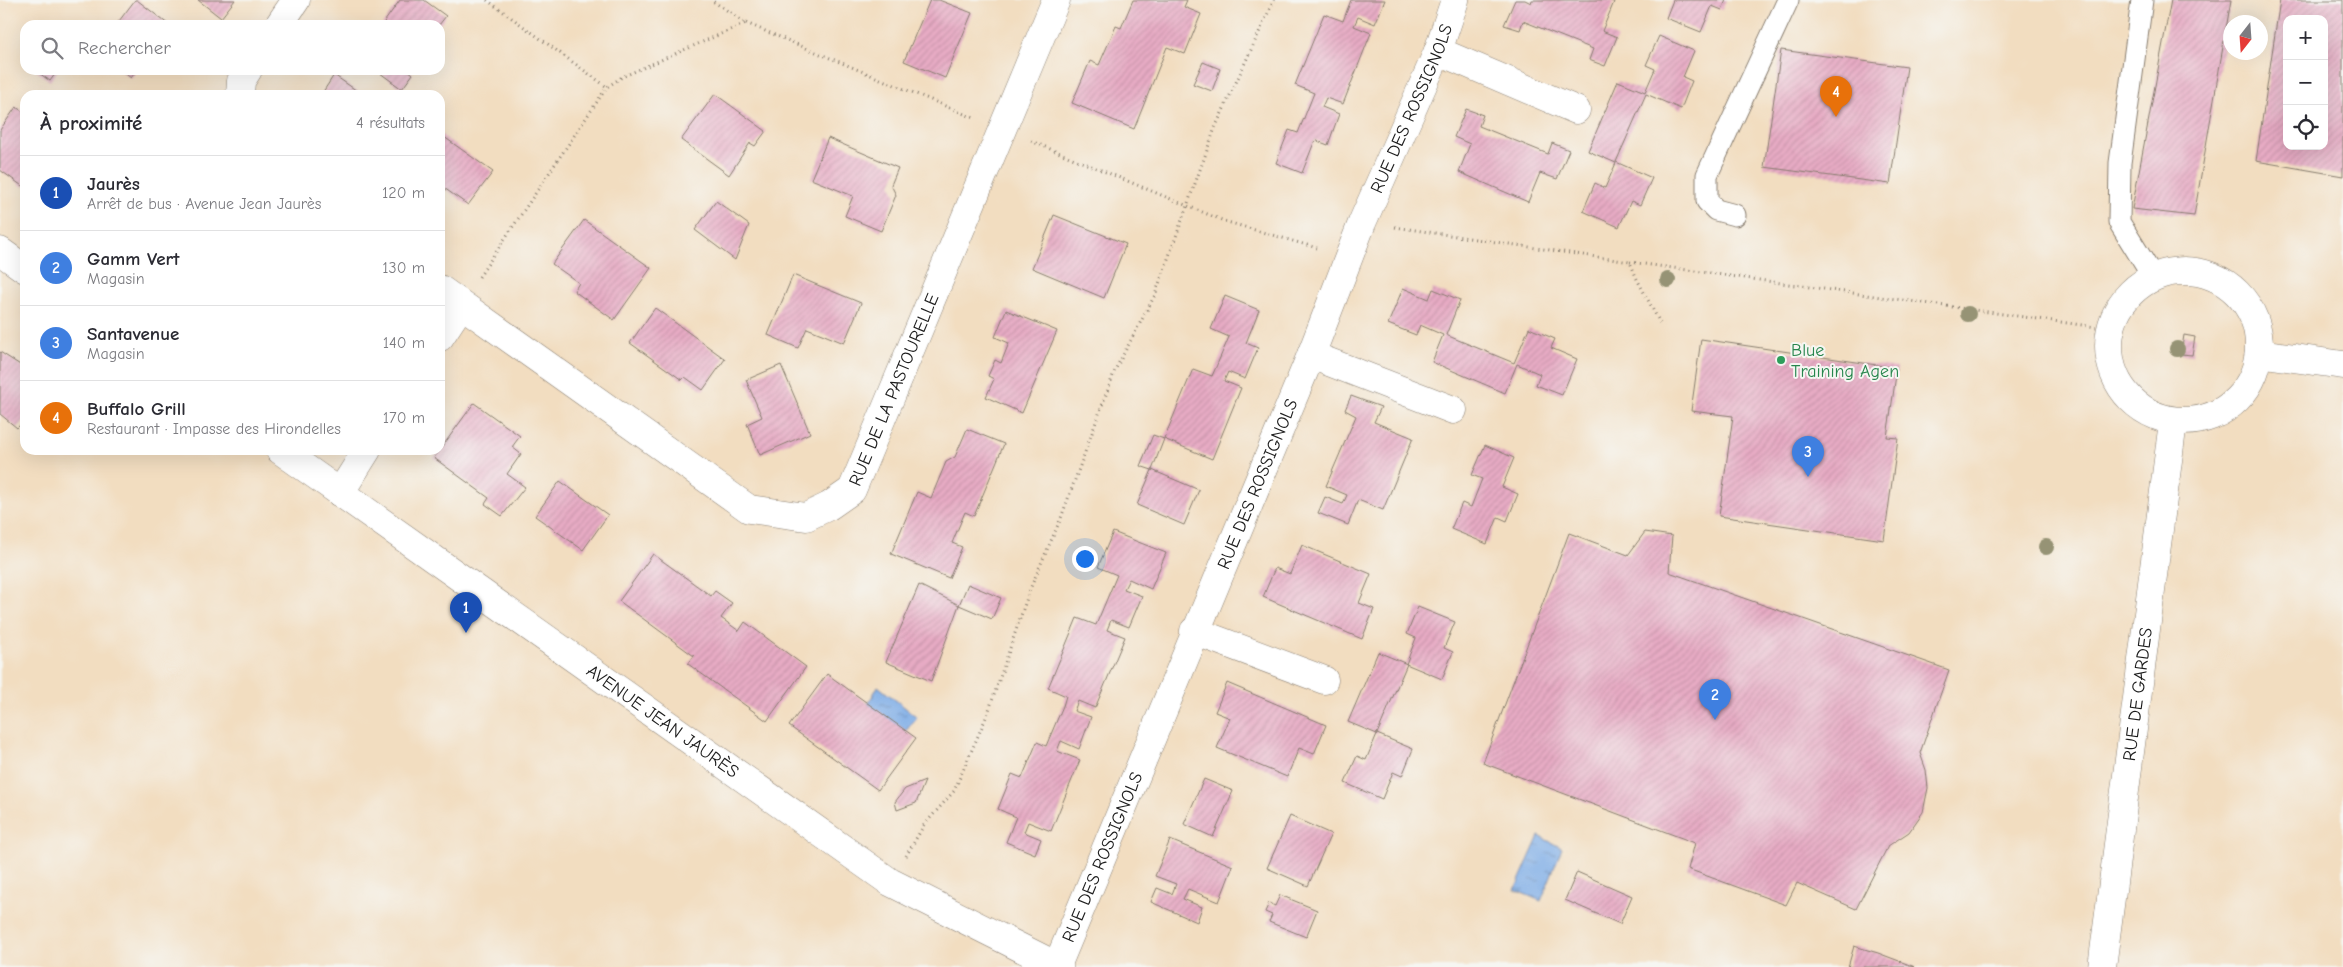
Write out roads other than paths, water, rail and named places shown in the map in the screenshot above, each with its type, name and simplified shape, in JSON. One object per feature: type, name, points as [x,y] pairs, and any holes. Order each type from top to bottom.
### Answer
[{"type":"street","points":[[282,20],[296,0]]},
{"type":"street","name":"RUE DE LA PASTOURELLE","points":[[450,297],[748,509],[806,517],[830,506],[852,490],[1056,0]]},
{"type":"street","name":"RUE DES ROSSIGNOLS","points":[[1058,966],[1194,631],[1310,355],[1362,223],[1438,50],[1455,0]]},
{"type":"street","points":[[1438,50],[1576,110]]},
{"type":"street","points":[[240,90],[241,81],[245,75]]},
{"type":"street","points":[[0,251],[20,265]]},
{"type":"street","points":[[2178,271],[2204,274],[2228,285],[2238,294],[2257,327],[2259,353],[2253,376],[2241,396],[2222,411],[2200,420],[2173,422],[2154,416],[2134,403],[2119,385],[2110,363],[2108,337],[2116,312],[2125,299],[2153,277],[2178,271]]},
{"type":"street","points":[[445,317],[450,297]]},
{"type":"street","points":[[2259,353],[2343,365]]},
{"type":"street","points":[[1310,355],[1452,410]]},
{"type":"street","name":"RUE DE GARDES","points":[[2102,967],[2173,422]]},
{"type":"street","name":"AVENUE JEAN JAURÈS","points":[[287,455],[890,882],[1058,966]]},
{"type":"street","points":[[340,493],[364,455]]},
{"type":"street","points":[[1194,631],[1324,680]]},
{"type":"lane","points":[[1735,215],[1716,210],[1707,202],[1707,175],[1788,0]]},
{"type":"lane","points":[[2142,0],[2120,163],[2119,222],[2153,277]]},
{"type":"water","points":[[878,686],[917,717],[905,732],[868,704]]},
{"type":"water","points":[[1539,836],[1562,848],[1541,901],[1515,890]]},
{"type":"place","name":"Buffalo Grill","points":[[1836,117]]},
{"type":"place","name":"Blue Training Agen","points":[[1781,360]]},
{"type":"place","name":"Santavenue","points":[[1808,477]]},
{"type":"place","name":"Jaurès","points":[[466,633]]},
{"type":"place","name":"Gamm Vert","points":[[1715,720]]}]
